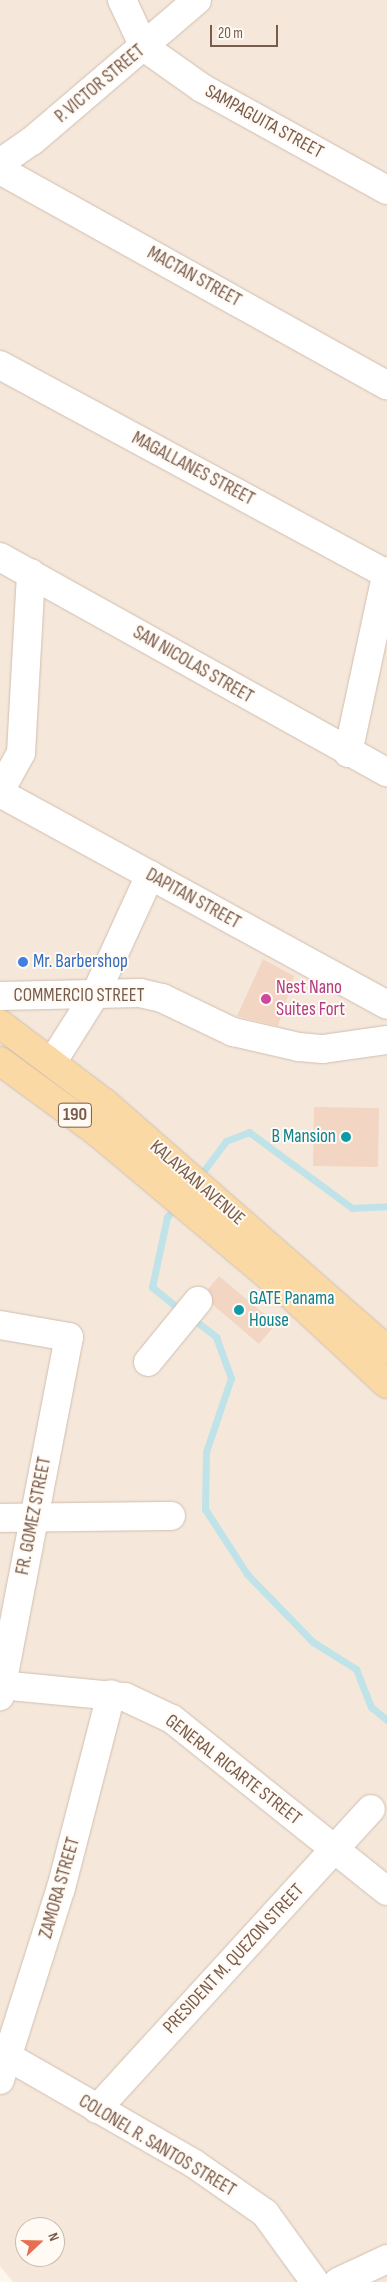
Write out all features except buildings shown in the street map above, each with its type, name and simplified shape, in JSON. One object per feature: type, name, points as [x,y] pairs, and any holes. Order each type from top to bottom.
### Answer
[{"type":"main road","name":"KALAYAAN AVENUE","points":[[0,1024],[53,1061],[157,1165],[212,1212],[387,1350]]},
{"type":"main road","name":"KALAYAAN AVENUE","points":[[0,1061],[157,1165]]},
{"type":"main road","name":"KALAYAAN AVENUE","points":[[212,1212],[290,1294],[387,1384]]},
{"type":"street","points":[[122,0],[144,47]]},
{"type":"street","name":"P. VICTOR STREET","points":[[0,163],[144,47],[197,0]]},
{"type":"street","name":"SAMPAGUITA STREET","points":[[144,47],[202,88],[387,190]]},
{"type":"street","name":"MACTAN STREET","points":[[0,170],[387,385]]},
{"type":"street","name":"MAGALLANES STREET","points":[[0,365],[387,572]]},
{"type":"street","name":"SAN NICOLAS STREET","points":[[0,558],[31,573],[348,753],[387,772]]},
{"type":"street","points":[[348,753],[387,572]]},
{"type":"street","points":[[0,792],[21,753],[31,573]]},
{"type":"street","name":"DAPITAN STREET","points":[[0,792],[387,1005]]},
{"type":"street","points":[[53,1061],[96,993],[150,875]]},
{"type":"street","name":"COMMERCIO STREET","points":[[0,996],[96,993],[162,998],[233,1032],[299,1047],[323,1049],[387,1040]]},
{"type":"street","points":[[148,1362],[197,1301]]},
{"type":"street","name":"FR. GOMEZ STREET","points":[[0,1325],[69,1337],[32,1520],[1,1689]]},
{"type":"street","points":[[0,1518],[32,1520],[170,1516]]},
{"type":"street","name":"GENERAL RICARTE STREET","points":[[1,1689],[111,1694],[126,1697],[172,1719],[387,1891]]},
{"type":"street","name":"ZAMORA STREET","points":[[3,2063],[61,1888],[111,1694]]},
{"type":"street","name":"PRESIDENT M. QUEZON STREET","points":[[97,2110],[211,1982],[336,1851],[371,1809]]},
{"type":"street","name":"COLONEL R. SANTOS STREET","points":[[3,2063],[97,2110],[193,2163],[264,2213],[315,2282]]},
{"type":"street","points":[[338,2282],[387,2259]]},
{"type":"shaded area","points":[[0,0],[387,0],[387,2282],[13,2282],[0,2266]]},
{"type":"waterway","points":[[199,1177],[226,1141],[249,1132],[352,1208],[387,1206]]},
{"type":"waterway","points":[[177,1205],[167,1217],[152,1287],[183,1312]]},
{"type":"waterway","points":[[192,1318],[216,1337],[231,1378],[206,1452],[205,1509],[247,1574],[313,1642],[356,1669],[371,1707],[387,1720]]},
{"type":"place","name":"Mr. Barbershop","points":[[23,962]]},
{"type":"place","name":"Nest Nano Suites Fort","points":[[266,999]]},
{"type":"place","name":"B Mansion","points":[[346,1137]]},
{"type":"place","name":"GATE Panama House","points":[[239,1310]]}]
